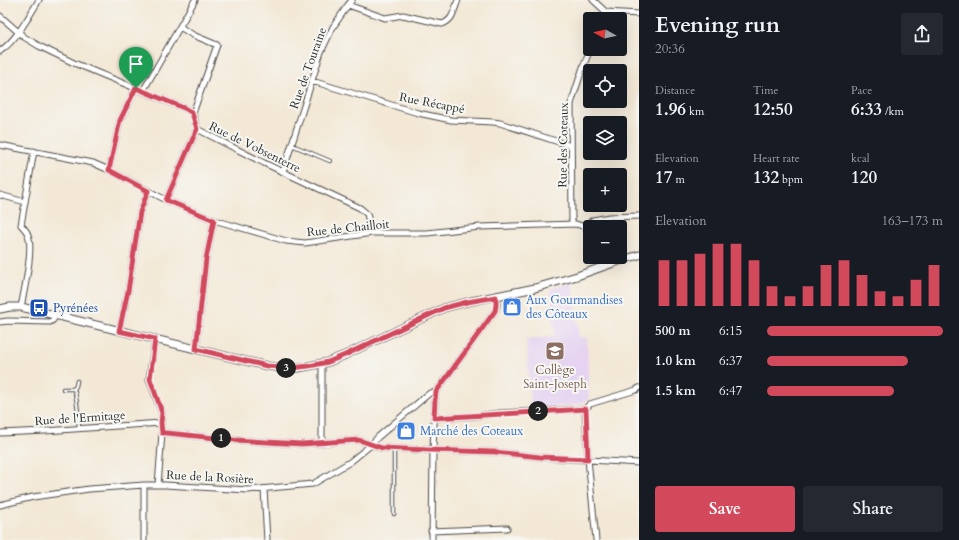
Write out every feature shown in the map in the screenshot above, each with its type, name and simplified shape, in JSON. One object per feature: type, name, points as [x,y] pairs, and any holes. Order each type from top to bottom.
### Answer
[{"type":"street","points":[[0,51],[19,32],[39,0]]},
{"type":"street","points":[[143,91],[195,0]]},
{"type":"street","name":"Rue de Touraine","points":[[283,172],[321,52],[333,26],[352,0]]},
{"type":"street","points":[[348,5],[385,18],[403,15],[442,24],[451,18],[458,0]]},
{"type":"street","points":[[593,0],[606,12]]},
{"type":"street","points":[[627,13],[639,14]]},
{"type":"street","points":[[0,16],[24,37],[39,46],[186,109],[192,113],[217,45],[193,35],[180,27]]},
{"type":"street","name":"Rue des Coteaux","points":[[572,224],[571,104],[587,56]]},
{"type":"street","name":"Rue Récappé","points":[[312,82],[418,114],[451,120],[500,123],[571,146]]},
{"type":"street","points":[[109,170],[120,120],[136,88]]},
{"type":"street","name":"Rue de Vobsenterre","points":[[192,113],[197,129],[264,163],[360,208],[367,214],[372,233]]},
{"type":"street","points":[[166,200],[197,129]]},
{"type":"street","name":"Rue de Chailloit","points":[[0,145],[93,163],[166,200],[214,220],[286,241],[305,243],[372,233],[427,233],[480,227],[572,224]]},
{"type":"street","points":[[21,307],[31,250],[29,236],[21,225],[34,151]]},
{"type":"street","points":[[119,331],[128,291],[140,212],[148,191]]},
{"type":"street","points":[[0,195],[25,202]]},
{"type":"street","points":[[593,220],[609,217],[639,216]]},
{"type":"street","points":[[196,349],[206,259],[214,220]]},
{"type":"street","points":[[572,224],[578,224],[583,226]]},
{"type":"street","points":[[627,257],[639,255]]},
{"type":"street","points":[[0,309],[21,307],[267,366],[298,368],[322,363],[345,355],[444,308],[542,286],[577,276],[603,264]]},
{"type":"street","points":[[432,540],[433,450],[436,392],[495,311],[496,297]]},
{"type":"street","points":[[0,322],[50,322],[53,320],[55,315]]},
{"type":"street","points":[[155,339],[150,379],[162,413],[158,485]]},
{"type":"street","points":[[322,363],[322,443]]},
{"type":"street","points":[[596,540],[588,459],[586,409],[590,404],[639,388]]},
{"type":"street","name":"Rue de la Rosière","points":[[0,505],[90,489],[144,485],[248,490],[313,484],[350,462],[426,396],[430,393],[436,392]]},
{"type":"street","points":[[434,418],[586,409]]},
{"type":"street","name":"Rue de l'Ermitage","points":[[0,433],[161,423]]},
{"type":"street","points":[[162,433],[302,444],[359,440],[382,448],[394,449],[495,452],[540,457],[639,463]]},
{"type":"street","points":[[144,485],[144,540]]},
{"type":"street","points":[[264,489],[267,540]]},
{"type":"street","points":[[432,531],[507,528]]},
{"type":"lane","points":[[292,145],[330,161]]},
{"type":"lane","points":[[77,381],[74,389],[78,406],[79,429]]},
{"type":"lane","points":[[63,389],[74,389]]},
{"type":"lane","points":[[394,449],[394,514]]},
{"type":"shaded area","points":[[572,283],[579,337],[587,338],[589,400],[571,406],[531,408],[526,340],[555,336],[550,289]]},
{"type":"place","name":"Aux Gourmandises des Côteaux","points":[[512,307]]},
{"type":"place","name":"Pyrénées","points":[[39,308]]},
{"type":"place","name":"Collège Saint-Joseph","points":[[555,351]]},
{"type":"place","name":"Marché des Coteaux","points":[[406,431]]},
{"type":"route","points":[[136,88],[186,109],[192,113],[196,122],[197,129],[166,200],[214,220],[206,259],[196,349],[267,366],[292,368],[309,366],[328,362],[345,355],[444,308],[496,297],[495,311],[436,392],[434,418],[586,409],[588,459],[540,457],[495,452],[382,448],[359,440],[302,444],[234,440],[162,433],[162,413],[150,379],[155,339],[119,331],[126,303],[140,212],[148,191],[109,170],[120,120],[136,88]]}]
